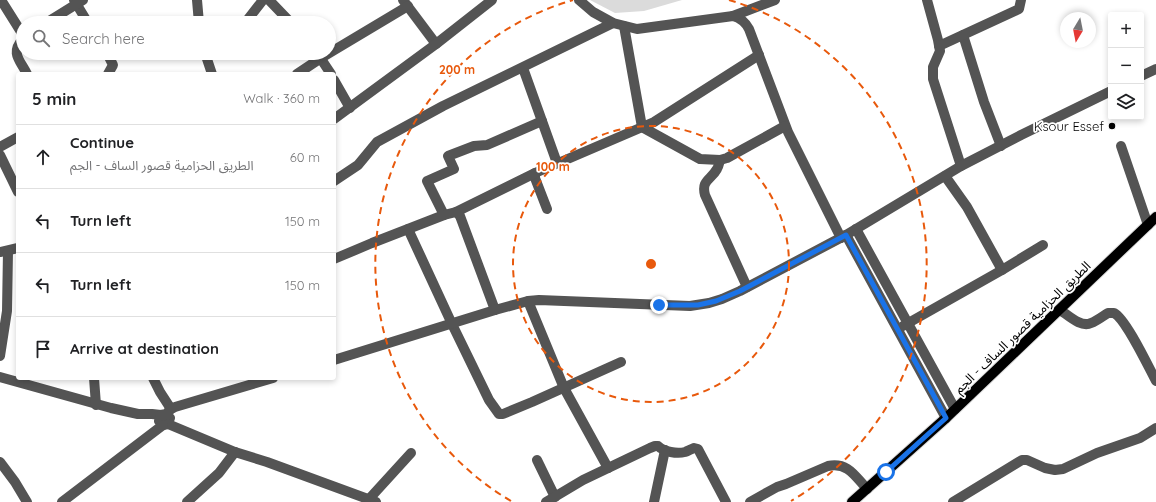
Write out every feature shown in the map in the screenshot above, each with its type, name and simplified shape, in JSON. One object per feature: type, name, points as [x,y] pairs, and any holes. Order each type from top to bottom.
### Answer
[{"type":"main road","name":"الطريق الحزامية قصور الساف - الجم","points":[[852,502],[946,418],[1156,217]]},
{"type":"street","points":[[1,0],[16,25]]},
{"type":"street","points":[[197,0],[198,16]]},
{"type":"street","points":[[250,16],[263,0]]},
{"type":"street","points":[[269,0],[284,16]]},
{"type":"street","points":[[336,118],[436,44],[492,0]]},
{"type":"street","points":[[579,0],[593,12],[613,24],[637,29],[732,16],[775,0]]},
{"type":"street","points":[[927,0],[940,50],[933,67],[932,80],[961,166]]},
{"type":"street","points":[[939,46],[1019,8],[1021,0]]},
{"type":"street","points":[[56,16],[78,1],[85,16]]},
{"type":"street","points":[[336,45],[405,3],[436,44]]},
{"type":"street","points":[[732,16],[745,22],[749,28],[785,126],[843,236],[898,329],[946,418]]},
{"type":"street","points":[[336,180],[358,164],[377,142],[443,106],[613,24]]},
{"type":"street","points":[[624,26],[642,127]]},
{"type":"street","points":[[963,35],[984,102],[1001,146]]},
{"type":"street","points":[[336,258],[372,242],[444,215],[456,212],[558,163],[654,122],[759,55]]},
{"type":"street","points":[[18,60],[26,72]]},
{"type":"street","points":[[109,72],[113,65],[110,60]]},
{"type":"street","points":[[208,60],[212,72]]},
{"type":"street","points":[[299,72],[313,60]]},
{"type":"street","points":[[322,60],[330,72]]},
{"type":"street","points":[[523,68],[558,163]]},
{"type":"street","points":[[1144,75],[1156,70]]},
{"type":"street","points":[[336,84],[350,108]]},
{"type":"street","points":[[336,359],[528,301],[539,300],[698,305],[716,301],[747,287],[856,229],[961,166],[1108,92]]},
{"type":"street","points":[[444,215],[427,181],[454,169],[448,156],[474,146],[487,145],[542,121]]},
{"type":"street","points":[[642,127],[700,159],[720,160],[727,158],[785,126]]},
{"type":"street","points":[[0,147],[16,139]]},
{"type":"street","points":[[1121,146],[1148,225]]},
{"type":"street","points":[[0,155],[16,188]]},
{"type":"street","points":[[720,160],[718,168],[706,182],[704,189],[705,195],[747,287]]},
{"type":"street","points":[[535,174],[535,178],[547,209]]},
{"type":"street","points":[[945,176],[967,206],[1002,270]]},
{"type":"street","points":[[456,212],[460,216],[495,310]]},
{"type":"street","points":[[408,229],[489,400],[499,414],[503,414],[621,362]]},
{"type":"street","points":[[856,229],[955,409]]},
{"type":"street","points":[[898,329],[1043,245]]},
{"type":"street","points":[[0,356],[7,311],[9,250]]},
{"type":"street","points":[[528,301],[564,388],[608,468]]},
{"type":"street","points":[[1060,310],[1080,323],[1086,325],[1108,313],[1115,314],[1123,322],[1156,381]]},
{"type":"street","points":[[0,377],[96,404],[138,414],[144,418],[165,418],[235,452],[267,462],[373,501],[411,453]]},
{"type":"street","points":[[94,380],[96,404]]},
{"type":"street","points":[[154,380],[160,392],[165,418]]},
{"type":"street","points":[[62,502],[182,405],[266,380]]},
{"type":"street","points":[[953,502],[1022,460],[1027,460],[1045,468],[1055,470],[1063,469],[1098,453],[1140,438],[1156,428]]},
{"type":"street","points":[[546,502],[558,498],[583,480],[655,446],[658,446],[665,450],[684,452],[694,448],[698,449],[726,502]]},
{"type":"street","points":[[654,502],[665,450]]},
{"type":"street","points":[[187,502],[219,473],[235,452]]},
{"type":"street","points":[[537,460],[558,498]]},
{"type":"street","points":[[0,462],[15,482],[27,502]]},
{"type":"street","points":[[750,502],[777,487],[828,466],[834,465],[847,468],[867,489]]},
{"type":"shaded area","points":[[590,0],[682,0],[644,11],[615,13]]},
{"type":"place","name":"Ksour Essef","points":[[1112,126]]},
{"type":"route","points":[[659,305],[690,306],[704,305],[716,301],[740,291],[846,235],[946,418],[886,472]]}]
